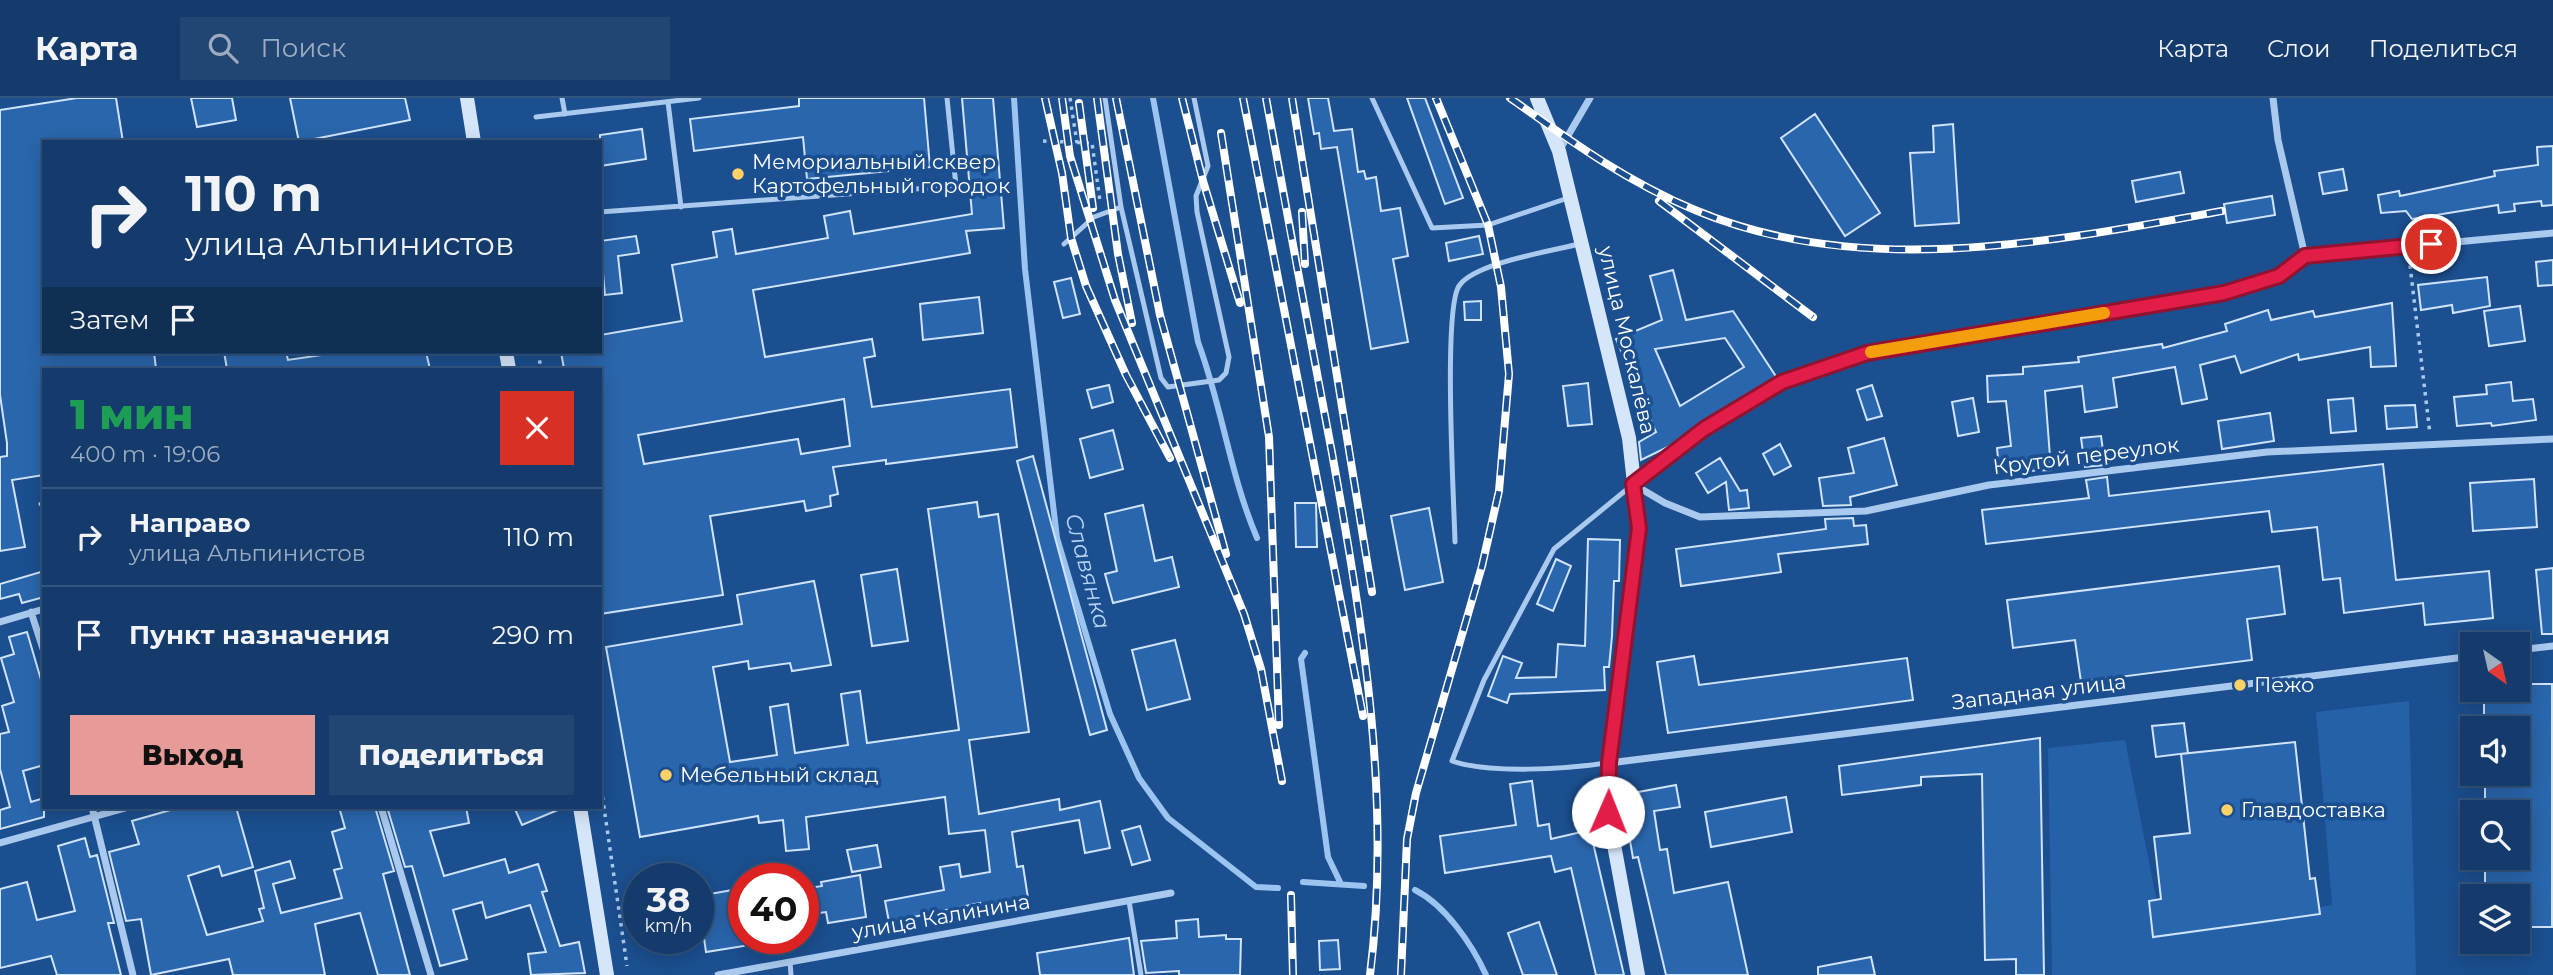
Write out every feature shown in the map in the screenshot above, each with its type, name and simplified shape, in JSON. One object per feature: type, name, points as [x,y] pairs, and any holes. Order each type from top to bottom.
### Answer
[{"type":"street","points":[[467,98],[474,140]]},
{"type":"street","name":"улица Москалёва","points":[[1537,98],[1559,151],[1629,438],[1639,528],[1609,763],[1608,812],[1638,975]]},
{"type":"street","points":[[1559,151],[1590,98]]},
{"type":"street","points":[[2273,98],[2278,140],[2305,256]]},
{"type":"street","points":[[1633,484],[1704,429],[1782,382],[1867,353],[2224,293],[2279,276],[2305,256],[2553,233]]},
{"type":"street","name":"Крутой переулок","points":[[1633,484],[1665,503],[1700,517],[1866,511],[1989,485],[2267,452],[2553,439]]},
{"type":"street","points":[[0,622],[42,609]]},
{"type":"street","points":[[31,612],[42,646]]},
{"type":"street","points":[[2530,649],[2553,646]]},
{"type":"street","name":"Западная улица","points":[[1609,763],[2460,658]]},
{"type":"street","points":[[93,809],[133,975]]},
{"type":"street","points":[[0,843],[122,809]]},
{"type":"street","points":[[382,809],[431,975]]},
{"type":"street","points":[[580,809],[607,975]]},
{"type":"street","name":"улица Калинина","points":[[718,975],[1171,893]]},
{"type":"lane","points":[[562,98],[565,114]]},
{"type":"lane","points":[[536,117],[698,98]]},
{"type":"lane","points":[[602,212],[956,186],[947,98]]},
{"type":"lane","points":[[1105,98],[1121,207],[1161,378],[1168,387],[1219,380],[1226,373],[1229,357],[1197,212],[1196,196],[1208,166],[1194,98]]},
{"type":"lane","points":[[1372,98],[1432,228],[1488,225],[1571,197]]},
{"type":"lane","points":[[667,102],[681,206]]},
{"type":"lane","points":[[1064,244],[1102,214],[1121,207]]},
{"type":"lane","points":[[1455,542],[1451,326],[1459,286],[1471,275],[1496,266],[1583,242]]},
{"type":"lane","points":[[1609,763],[1540,767],[1467,766],[1452,761],[1483,680],[1554,549],[1633,484]]},
{"type":"lane","points":[[1129,901],[1141,975]]},
{"type":"lane","points":[[790,962],[791,975]]},
{"type":"path","points":[[1070,98],[1077,143]]},
{"type":"path","points":[[1043,141],[1092,144],[1102,214]]},
{"type":"path","points":[[2407,246],[2432,446]]},
{"type":"path","points":[[602,794],[627,966]]},
{"type":"shaded area","points":[[2409,701],[2416,975],[2052,975],[2048,748],[2125,740],[2163,933],[2332,905],[2316,712]]},
{"type":"building","points":[[77,98],[116,98],[123,140],[42,140],[42,354],[154,354],[156,368],[42,368],[42,475],[12,480],[25,547],[0,551],[0,457],[7,456],[7,443],[0,395],[0,110]]},
{"type":"building","points":[[191,98],[232,98],[236,120],[197,127]]},
{"type":"building","points":[[290,98],[405,98],[410,120],[299,140]]},
{"type":"building","points":[[799,98],[924,98],[930,167],[807,179],[803,137],[694,151],[690,119],[799,106]]},
{"type":"building","points":[[962,98],[993,98],[1004,228],[966,231],[970,253],[753,290],[765,357],[872,339],[875,356],[864,358],[872,407],[1010,389],[1017,447],[886,464],[886,460],[833,467],[838,494],[830,496],[831,506],[806,511],[804,501],[710,516],[723,595],[602,614],[602,368],[564,368],[561,354],[602,354],[602,335],[682,321],[672,265],[717,257],[713,232],[732,229],[736,254],[828,238],[824,216],[850,211],[854,234],[972,214]],"holes":[[[844,399],[850,446],[801,454],[798,439],[644,464],[638,435]]]},
{"type":"building","points":[[1308,98],[1328,98],[1334,131],[1352,129],[1358,172],[1364,171],[1366,179],[1376,177],[1381,211],[1400,208],[1408,256],[1393,259],[1408,342],[1371,349],[1337,147],[1321,149],[1319,133],[1314,134]]},
{"type":"building","points":[[1407,98],[1425,98],[1463,198],[1445,204]]},
{"type":"building","points":[[1815,114],[1880,213],[1845,236],[1781,138]]},
{"type":"building","points":[[1953,124],[1959,223],[1915,226],[1910,153],[1934,152],[1933,126]]},
{"type":"building","points":[[642,129],[646,159],[602,166],[600,135]]},
{"type":"building","points":[[2553,146],[2553,205],[2542,206],[2541,201],[2514,204],[2515,211],[2499,213],[2498,205],[2412,219],[2406,211],[2381,213],[2378,195],[2399,191],[2400,196],[2495,176],[2494,171],[2538,165],[2537,147]]},
{"type":"building","points":[[2343,169],[2347,190],[2323,194],[2319,173]]},
{"type":"building","points":[[2180,172],[2184,193],[2136,202],[2132,181]]},
{"type":"building","points":[[2272,196],[2275,215],[2227,223],[2224,204]]},
{"type":"building","points":[[636,236],[639,253],[618,256],[622,293],[605,295],[602,241]]},
{"type":"building","points":[[1479,236],[1483,254],[1449,261],[1446,243]]},
{"type":"building","points":[[2553,260],[2553,285],[2538,286],[2536,262]]},
{"type":"building","points":[[1673,270],[1686,320],[1733,311],[1777,378],[1701,424],[1674,444],[1641,460],[1639,442],[1656,432],[1616,339],[1662,320],[1650,276]],"holes":[[[1725,338],[1744,367],[1680,406],[1655,349]]]},
{"type":"building","points":[[2487,277],[2490,306],[2453,313],[2452,305],[2421,310],[2418,285]]},
{"type":"building","points":[[1071,278],[1080,314],[1063,318],[1054,282]]},
{"type":"building","points":[[979,297],[983,333],[923,340],[920,304]]},
{"type":"building","points":[[1481,301],[1481,320],[1465,320],[1464,302]]},
{"type":"building","points":[[2392,303],[2396,366],[2371,367],[2370,347],[2299,360],[2298,354],[2241,373],[2235,356],[2200,365],[2207,399],[2182,404],[2175,367],[2113,378],[2117,407],[2085,412],[2082,386],[2045,391],[2051,470],[2027,471],[2027,467],[1999,469],[1997,448],[2011,446],[2006,401],[1988,402],[1987,376],[2023,374],[2023,367],[2079,362],[2078,357],[2162,344],[2163,348],[2227,331],[2225,324],[2268,310],[2271,320],[2313,311],[2315,317]]},
{"type":"building","points":[[2520,306],[2525,341],[2489,346],[2484,311]]},
{"type":"building","points":[[224,354],[286,354],[288,360],[328,354],[426,354],[430,368],[227,368]]},
{"type":"building","points":[[2511,382],[2513,401],[2533,399],[2536,420],[2492,426],[2491,423],[2457,426],[2454,397],[2487,394],[2486,385]]},
{"type":"building","points":[[1588,383],[1592,424],[1568,426],[1563,386]]},
{"type":"building","points":[[1109,385],[1113,402],[1092,408],[1087,390]]},
{"type":"building","points":[[1872,385],[1882,416],[1867,420],[1857,390]]},
{"type":"building","points":[[1973,398],[1979,432],[1958,436],[1952,402]]},
{"type":"building","points":[[2353,398],[2356,431],[2331,433],[2328,400]]},
{"type":"building","points":[[2415,405],[2417,427],[2387,429],[2385,406]]},
{"type":"building","points":[[2270,413],[2274,441],[2222,449],[2218,421]]},
{"type":"building","points":[[1113,430],[1123,469],[1090,478],[1080,439]]},
{"type":"building","points":[[2101,436],[2105,465],[2085,467],[2081,438]]},
{"type":"building","points":[[1884,438],[1897,485],[1850,497],[1851,505],[1823,506],[1819,478],[1854,473],[1848,448]]},
{"type":"building","points":[[1780,444],[1791,466],[1774,475],[1763,454]]},
{"type":"building","points":[[1033,456],[1107,730],[1090,735],[1017,461]]},
{"type":"building","points":[[1720,458],[1740,491],[1747,490],[1749,508],[1729,510],[1726,482],[1708,493],[1696,473]]},
{"type":"building","points":[[2383,464],[2396,580],[2489,571],[2493,618],[2425,625],[2423,603],[2344,613],[2340,578],[2323,580],[2317,527],[2272,532],[2269,511],[1986,544],[1982,510],[2089,498],[2086,480],[2107,477],[2109,496]]},
{"type":"building","points":[[2534,479],[2537,527],[2473,531],[2470,483]]},
{"type":"building","points":[[977,502],[979,517],[998,514],[1029,732],[969,740],[979,814],[1059,799],[1060,810],[1100,801],[1110,848],[1085,853],[1079,820],[1012,832],[1017,867],[1023,866],[1028,898],[980,906],[980,903],[889,922],[885,901],[944,890],[940,867],[959,864],[961,877],[990,872],[985,830],[949,834],[945,797],[806,817],[809,849],[786,851],[783,820],[759,823],[758,816],[640,837],[606,647],[742,624],[737,595],[814,581],[831,665],[792,671],[790,663],[749,669],[748,661],[713,667],[730,762],[777,755],[770,707],[788,704],[795,753],[848,745],[841,694],[860,691],[867,743],[959,730],[928,509]]},
{"type":"building","points":[[1295,503],[1316,503],[1317,547],[1296,547]]},
{"type":"building","points":[[1143,505],[1155,561],[1172,557],[1179,587],[1113,603],[1105,574],[1117,571],[1105,514]]},
{"type":"building","points":[[1429,508],[1443,582],[1405,590],[1391,516]]},
{"type":"building","points":[[1853,518],[1854,526],[1866,525],[1868,544],[1778,554],[1781,572],[1681,586],[1676,549],[1826,529],[1825,519]]},
{"type":"building","points":[[1588,539],[1620,540],[1619,581],[1614,581],[1609,667],[1604,667],[1605,690],[1510,694],[1507,703],[1488,696],[1503,656],[1522,663],[1516,678],[1556,677],[1558,644],[1585,646]]},
{"type":"building","points":[[1556,559],[1571,566],[1553,611],[1537,604]]},
{"type":"building","points":[[2279,566],[2285,614],[2247,619],[2252,660],[2081,682],[2075,640],[2013,648],[2007,600]]},
{"type":"building","points":[[2553,568],[2553,634],[2542,634],[2536,570]]},
{"type":"building","points":[[897,569],[908,641],[872,646],[861,575]]},
{"type":"building","points":[[42,572],[42,598],[22,603],[19,594],[0,599],[0,584]]},
{"type":"building","points":[[27,632],[42,683],[42,766],[23,771],[31,802],[42,799],[44,817],[0,829],[0,810],[10,807],[0,769],[0,734],[9,732],[2,706],[14,702],[1,658],[14,654],[9,637]]},
{"type":"building","points":[[1175,640],[1190,699],[1147,710],[1132,650]]},
{"type":"building","points":[[1694,656],[1699,685],[1907,658],[1913,700],[1668,733],[1657,662]]},
{"type":"building","points":[[2530,684],[2552,684],[2552,927],[2530,927],[2530,884],[2485,884],[2485,870],[2530,870],[2530,800],[2485,800],[2485,786],[2530,786],[2530,716],[2484,716],[2484,702],[2530,702]]},
{"type":"building","points":[[2184,723],[2188,753],[2156,757],[2152,726]]},
{"type":"building","points":[[2040,738],[2044,975],[2016,975],[2016,959],[1985,960],[1982,774],[1921,777],[1921,785],[1842,795],[1839,766]]},
{"type":"building","points":[[2295,742],[2310,879],[2315,878],[2320,914],[2153,937],[2149,901],[2161,899],[2154,837],[2190,833],[2181,754]]},
{"type":"building","points":[[1532,781],[1538,826],[1549,824],[1551,839],[1590,830],[1624,975],[1596,975],[1571,868],[1555,872],[1551,856],[1445,873],[1440,836],[1516,825],[1510,784]]},
{"type":"building","points":[[1676,785],[1680,807],[1654,811],[1660,850],[1667,849],[1674,893],[1728,882],[1748,975],[1666,975],[1638,857],[1633,858],[1622,795]]},
{"type":"building","points":[[1786,797],[1792,832],[1711,847],[1705,812]]},
{"type":"building","points":[[174,809],[237,809],[253,867],[222,876],[219,866],[188,876],[207,935],[263,921],[259,909],[264,908],[255,871],[290,861],[295,878],[273,884],[281,913],[342,898],[334,870],[342,868],[332,832],[345,828],[340,809],[376,809],[394,871],[383,874],[410,975],[378,975],[360,913],[315,924],[325,975],[233,975],[229,959],[151,975],[141,919],[126,921],[109,852],[139,844],[132,821]]},
{"type":"building","points":[[388,809],[466,809],[469,823],[430,831],[444,876],[505,859],[509,873],[538,864],[547,891],[542,892],[560,946],[579,942],[585,973],[531,975],[528,954],[546,952],[530,905],[486,918],[482,902],[453,910],[467,959],[440,966],[412,866],[405,867]]},
{"type":"building","points":[[515,809],[560,809],[522,825]]},
{"type":"building","points":[[1140,826],[1150,860],[1132,865],[1122,831]]},
{"type":"building","points":[[85,838],[90,857],[97,855],[114,923],[108,923],[121,975],[57,975],[51,956],[0,968],[0,889],[27,882],[37,920],[75,911],[58,846]]},
{"type":"building","points":[[877,845],[881,867],[852,872],[847,850]]},
{"type":"building","points":[[860,875],[866,917],[828,923],[826,912],[819,913],[821,882]]},
{"type":"building","points":[[728,891],[728,949],[714,951],[714,893]]},
{"type":"building","points":[[1198,919],[1199,937],[1226,935],[1226,939],[1241,939],[1240,975],[1179,975],[1179,971],[1146,973],[1141,941],[1177,938],[1176,921]]},
{"type":"building","points":[[1539,922],[1557,975],[1523,975],[1508,933]]},
{"type":"building","points":[[1129,938],[1134,975],[1040,975],[1037,953]]},
{"type":"building","points":[[1338,940],[1340,969],[1320,970],[1319,941]]},
{"type":"building","points":[[1871,957],[1875,975],[1818,975],[1818,967]]},
{"type":"waterway","name":"Славянка","points":[[1014,98],[1025,269],[1057,538],[1110,714],[1139,778],[1168,818],[1256,887],[1278,888]]},
{"type":"waterway","points":[[1153,98],[1198,342],[1240,490],[1257,538]]},
{"type":"waterway","points":[[1305,653],[1301,659],[1328,857],[1341,884]]},
{"type":"waterway","name":"Славянка","points":[[1303,882],[1364,886]]},
{"type":"waterway","name":"Славянка","points":[[1415,890],[1447,915],[1473,951],[1486,975]]},
{"type":"railway","points":[[1045,98],[1062,173],[1071,238],[1086,286],[1126,375],[1170,458]]},
{"type":"railway","points":[[1062,98],[1070,156],[1115,300],[1244,614],[1261,669],[1282,781]]},
{"type":"railway","points":[[1097,98],[1118,254],[1132,323]]},
{"type":"railway","points":[[1116,98],[1160,315],[1226,554]]},
{"type":"railway","points":[[1182,98],[1203,181],[1240,303]]},
{"type":"railway","points":[[1243,98],[1363,716]]},
{"type":"railway","points":[[1266,98],[1332,453],[1354,583],[1371,713],[1378,844],[1370,975]]},
{"type":"railway","points":[[1292,98],[1372,592]]},
{"type":"railway","points":[[1401,975],[1407,839],[1416,793],[1482,566],[1499,491],[1509,374],[1501,287],[1488,225],[1436,98]]},
{"type":"railway","points":[[1510,98],[1599,159],[1670,199],[1758,231],[1823,244],[1890,249],[2024,243],[2222,211]]},
{"type":"railway","points":[[1079,103],[1093,208]]},
{"type":"railway","points":[[1221,133],[1269,437],[1279,725]]},
{"type":"railway","points":[[1659,201],[1813,317]]},
{"type":"railway","points":[[1302,212],[1305,264]]},
{"type":"railway","points":[[1291,895],[1293,975]]},
{"type":"slow traffic","points":[[1871,352],[2104,313]]},
{"type":"place","name":"Мемориальный сквер Картофельный городок","points":[[738,174]]},
{"type":"place","name":"Пежо","points":[[2240,685]]},
{"type":"place","name":"Мебельный склад","points":[[666,775]]},
{"type":"place","name":"Главдоставка","points":[[2227,810]]},
{"type":"route","points":[[1608,812],[1609,763],[1639,528],[1633,484],[1704,429],[1782,382],[1867,353],[2224,293],[2279,276],[2305,256],[2431,244]]}]
